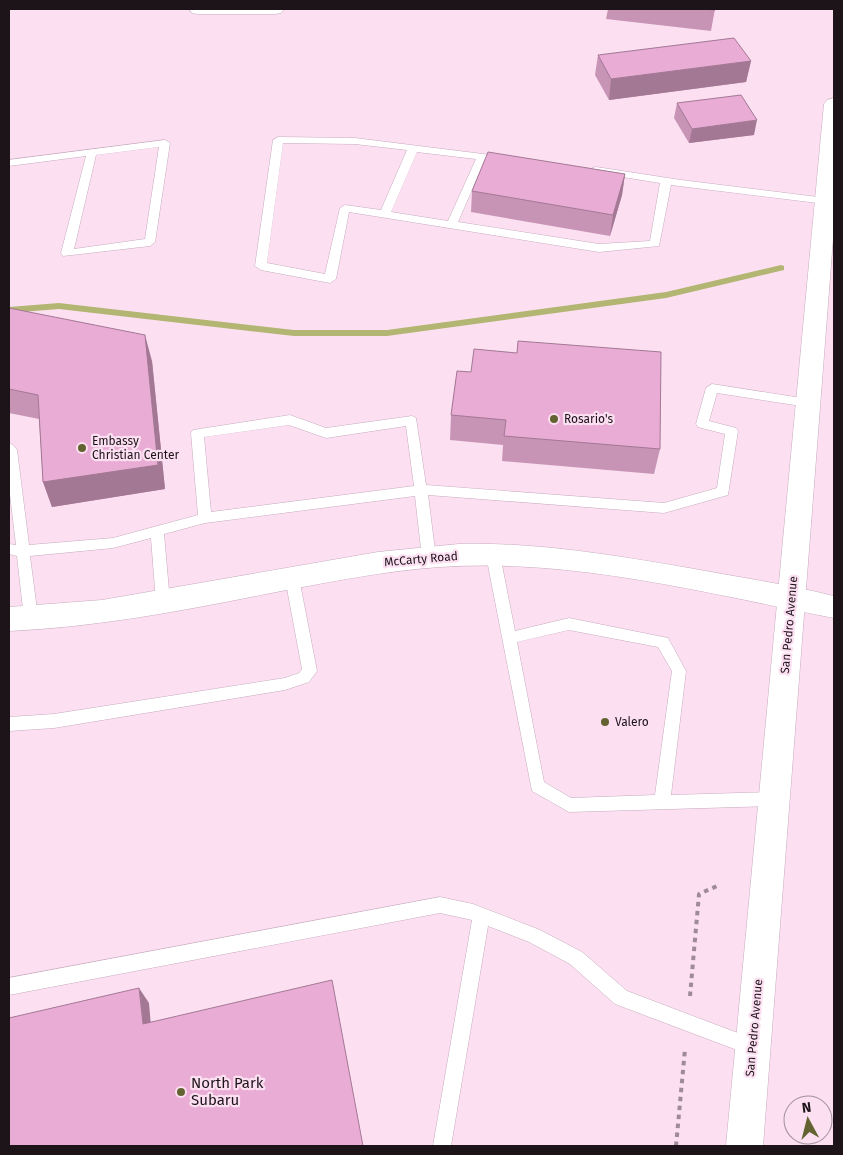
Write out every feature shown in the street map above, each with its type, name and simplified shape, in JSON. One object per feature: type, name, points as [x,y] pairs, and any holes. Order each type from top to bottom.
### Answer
[{"type":"main road","points":[[198,9],[275,9]]},
{"type":"main road","name":"San Pedro Avenue","points":[[744,1146],[834,104]]},
{"type":"main road","name":"McCarty Road","points":[[20,618],[115,610],[370,564],[428,558],[493,555],[539,557],[604,564],[791,597],[834,607]]},
{"type":"lane","points":[[510,160],[355,141],[278,140],[261,266],[330,279],[345,208],[599,248],[655,244],[666,181]]},
{"type":"lane","points":[[9,163],[92,152],[165,143],[150,242],[67,253],[92,152]]},
{"type":"lane","points":[[385,214],[413,148]]},
{"type":"lane","points":[[451,225],[482,156]]},
{"type":"lane","points":[[586,169],[826,201]]},
{"type":"lane","points":[[16,550],[113,543],[205,518],[422,490],[664,508],[723,491],[732,431],[702,424],[712,388],[808,403]]},
{"type":"lane","points":[[205,518],[197,433],[290,420],[326,433],[412,421],[422,490],[428,558]]},
{"type":"lane","points":[[9,448],[11,450],[20,618]]},
{"type":"lane","points":[[157,531],[163,602]]},
{"type":"lane","points":[[493,555],[537,786],[570,804],[774,799]]},
{"type":"lane","points":[[9,724],[54,721],[285,684],[304,678],[310,671],[292,578]]},
{"type":"lane","points":[[509,638],[569,624],[662,642],[679,671],[662,802]]},
{"type":"lane","points":[[9,987],[440,905],[473,912],[534,936],[576,958],[621,998],[753,1047]]},
{"type":"lane","points":[[442,1146],[481,915]]},
{"type":"building","points":[[734,38],[751,61],[611,79],[598,55]]},
{"type":"building","points":[[741,95],[757,120],[692,129],[677,103]]},
{"type":"building","points":[[488,152],[625,174],[613,215],[472,191]]},
{"type":"building","points":[[9,308],[145,335],[158,465],[43,482],[38,395],[9,389]]},
{"type":"building","name":"Rosario's","points":[[518,341],[661,352],[660,449],[504,436],[506,420],[451,415],[457,371],[471,372],[474,349],[517,353]]},
{"type":"building","name":"North Park Subaru","points":[[332,980],[363,1146],[9,1146],[9,1018],[139,988],[143,1024]]},
{"type":"waterway","points":[[9,310],[59,306],[294,333],[387,333],[666,295],[781,268]]},
{"type":"place","name":"Rosario's","points":[[554,419]]},
{"type":"place","name":"Embassy Christian Center","points":[[82,448]]},
{"type":"place","name":"Valero","points":[[605,722]]},
{"type":"place","name":"North Park Subaru","points":[[181,1092]]}]
